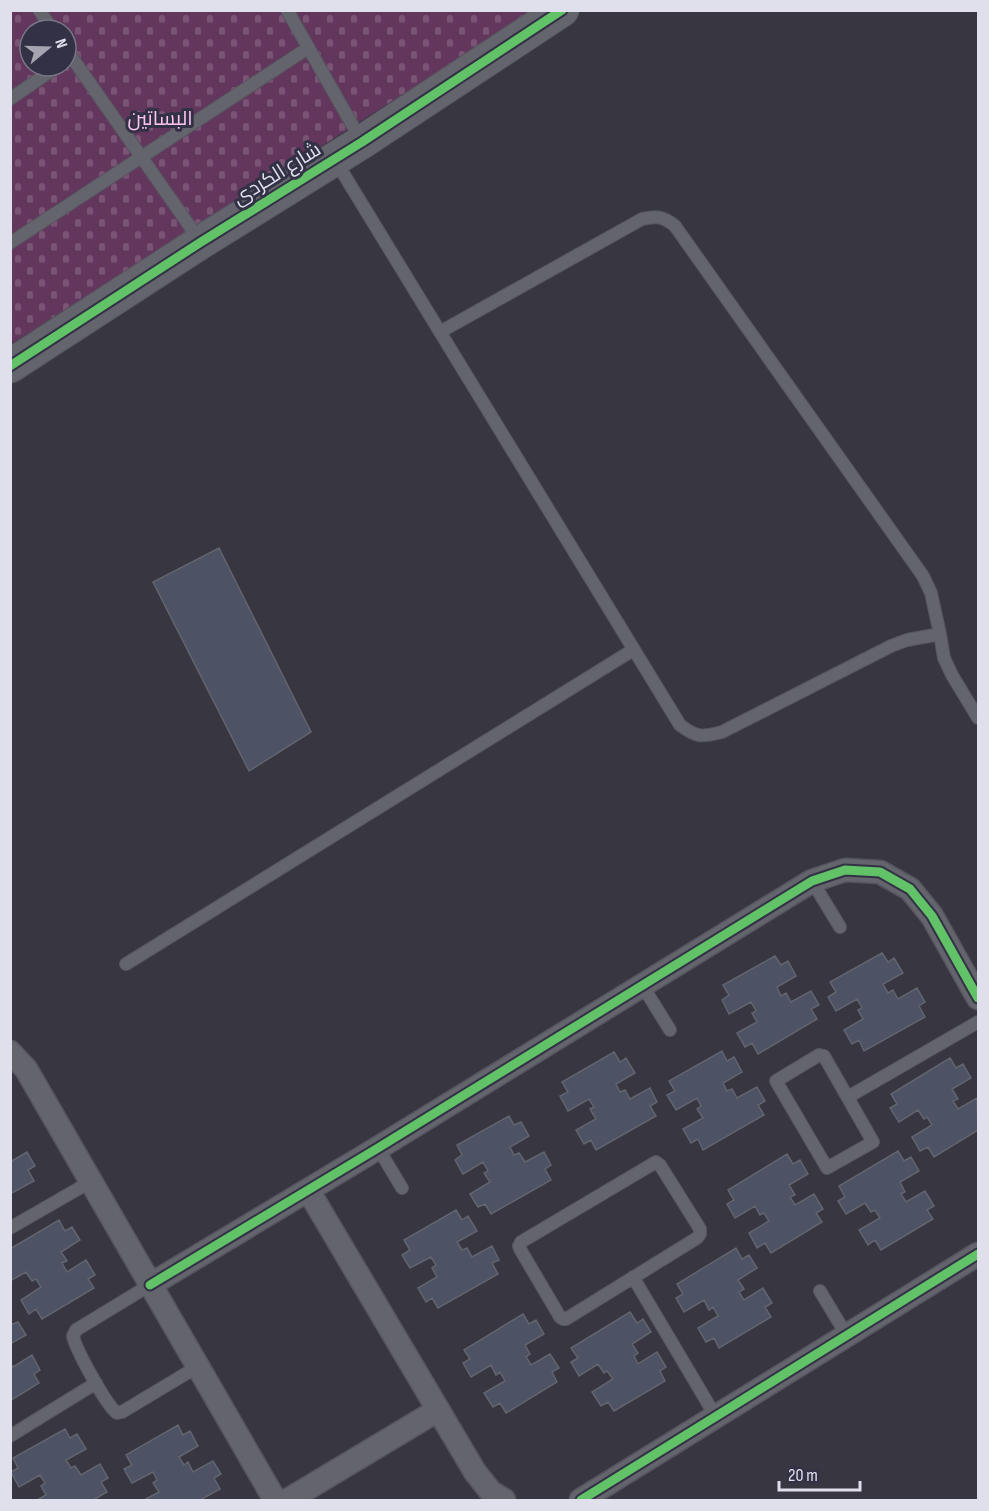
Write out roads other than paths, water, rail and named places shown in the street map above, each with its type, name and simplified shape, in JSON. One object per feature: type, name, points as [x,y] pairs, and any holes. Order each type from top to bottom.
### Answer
[{"type":"street","name":"شارع الكردى","points":[[10,366],[201,242],[362,142],[562,10]]},
{"type":"street","points":[[150,1285],[378,1148],[812,880],[845,870],[880,872],[910,889],[932,916],[978,998]]},
{"type":"street","points":[[10,1052],[26,1069],[275,1500]]},
{"type":"street","points":[[308,1190],[475,1472],[491,1492],[504,1500]]},
{"type":"street","points":[[581,1500],[978,1254]]},
{"type":"street","points":[[288,1500],[438,1410]]},
{"type":"lane","points":[[287,10],[362,142]]},
{"type":"lane","points":[[10,243],[308,48]]},
{"type":"lane","points":[[78,70],[201,242]]},
{"type":"lane","points":[[10,99],[41,78]]},
{"type":"lane","points":[[335,159],[633,650],[680,725],[691,734],[705,736],[722,732],[891,646],[940,634]]},
{"type":"lane","points":[[440,332],[642,219],[654,216],[665,218],[675,225],[923,576],[931,593],[945,658],[952,675],[978,718]]},
{"type":"lane","points":[[126,964],[633,650]]},
{"type":"lane","points":[[812,880],[840,927]]},
{"type":"lane","points":[[642,985],[670,1030]]},
{"type":"lane","points":[[848,1097],[978,1022]]},
{"type":"lane","points":[[821,1055],[824,1056],[848,1097],[873,1142],[827,1168],[776,1081],[821,1055]]},
{"type":"lane","points":[[378,1148],[402,1188]]},
{"type":"lane","points":[[656,1162],[700,1229],[700,1233],[697,1238],[633,1277],[563,1319],[519,1246],[520,1242],[656,1162]]},
{"type":"lane","points":[[10,1228],[90,1182]]},
{"type":"lane","points":[[633,1277],[716,1417]]},
{"type":"lane","points":[[150,1285],[76,1330],[73,1336],[74,1343],[96,1383],[112,1410],[117,1413],[197,1367]]},
{"type":"lane","points":[[820,1291],[847,1336]]},
{"type":"lane","points":[[10,1436],[96,1383]]},
{"type":"park label","name":"البساتين","points":[[160,119]]}]
